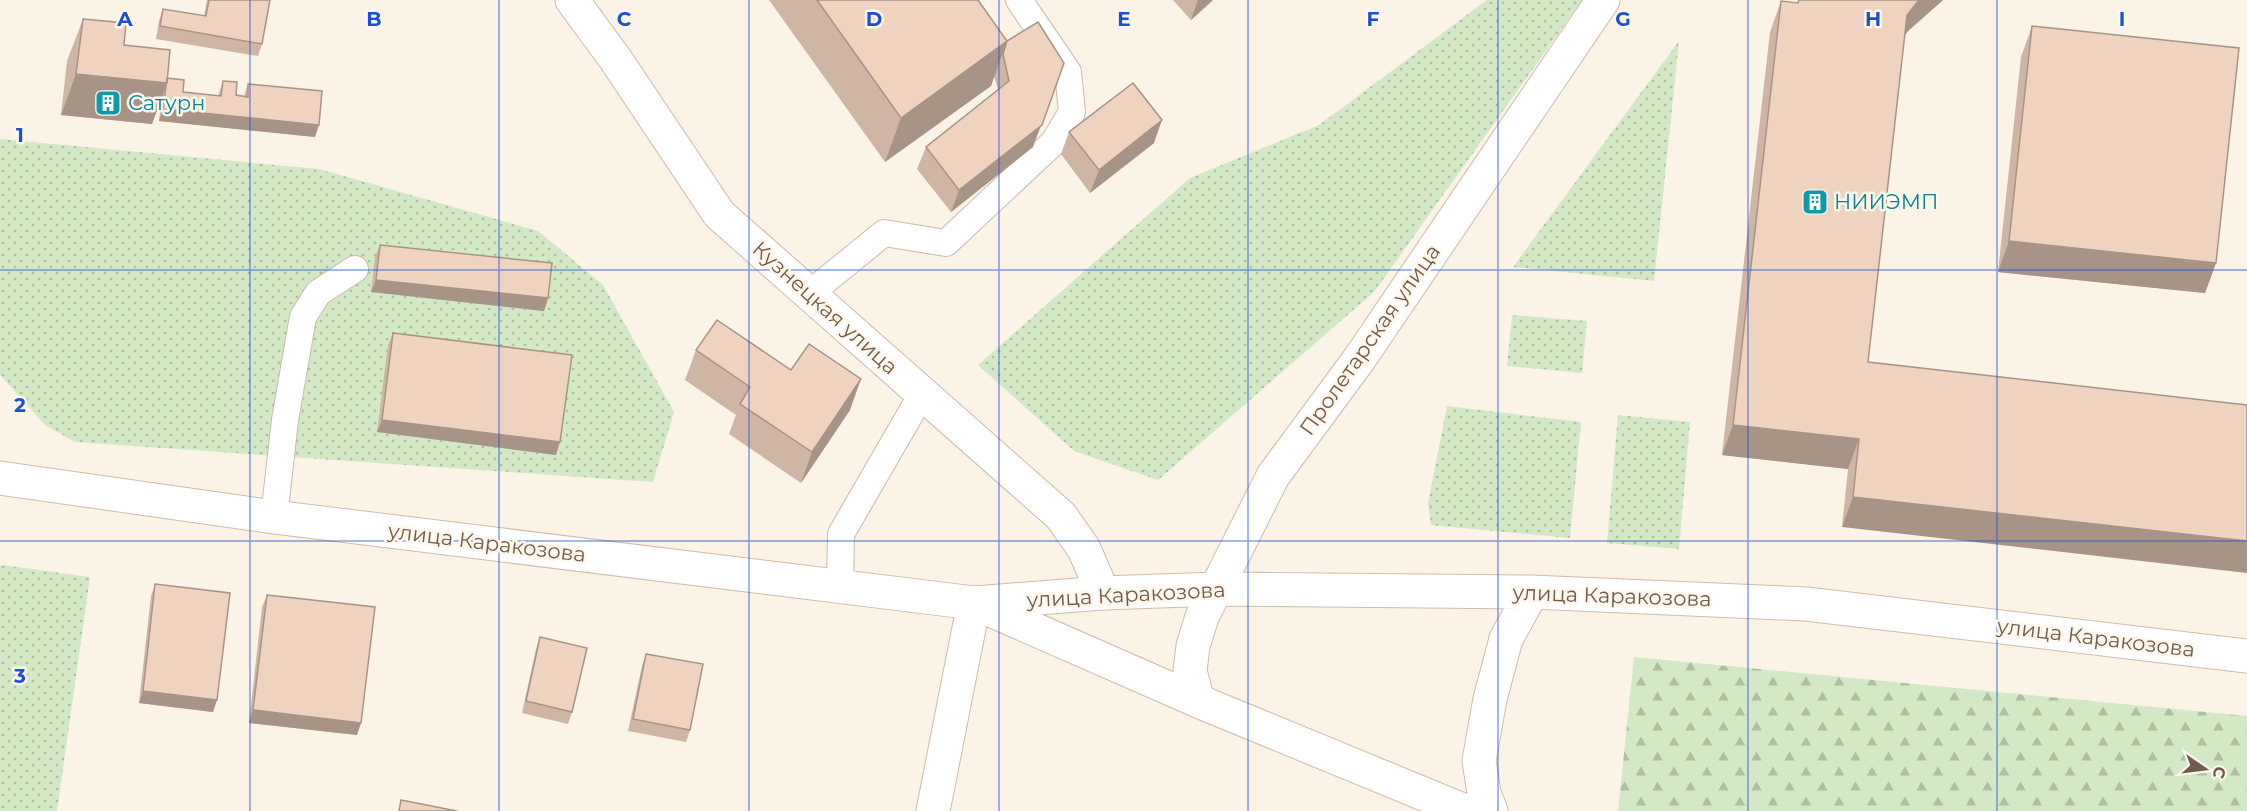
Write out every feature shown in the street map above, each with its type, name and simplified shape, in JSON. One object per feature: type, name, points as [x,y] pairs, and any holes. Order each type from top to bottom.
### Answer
[{"type":"main road","name":"Кузнецкая улица","points":[[572,0],[616,60],[719,214],[1061,516],[1084,549],[1103,593]]},
{"type":"main road","name":"Пролетарская улица","points":[[1198,701],[1190,671],[1193,646],[1202,617],[1273,476],[1360,358],[1603,0]]},
{"type":"main road","name":"улица Каракозова","points":[[0,478],[274,517],[974,603],[1103,593],[1217,589],[1532,592],[1806,604],[2247,656]]},
{"type":"main road","points":[[1491,811],[1479,761],[1490,699],[1506,639],[1532,592]]},
{"type":"main road","name":"улица Каракозова","points":[[974,603],[1198,701],[1465,811]]},
{"type":"main road","points":[[933,811],[974,603]]},
{"type":"lane","points":[[809,294],[884,233],[946,243],[1054,142],[1072,112],[1068,72],[1019,0]]},
{"type":"lane","points":[[274,517],[285,420],[303,317],[318,293],[355,269]]},
{"type":"lane","points":[[840,586],[841,534],[921,394]]},
{"type":"green space","points":[[1487,0],[1582,0],[1374,292],[1158,480],[1074,451],[978,365],[1190,178],[1319,125]]},
{"type":"green space","points":[[1679,41],[1654,281],[1513,267]]},
{"type":"green space","points":[[0,139],[319,169],[538,231],[603,285],[674,412],[653,482],[75,442],[45,425],[0,375]]},
{"type":"green space","points":[[1512,315],[1587,321],[1582,373],[1507,366]]},
{"type":"green space","points":[[1447,406],[1581,422],[1570,538],[1431,525],[1428,503]]},
{"type":"green space","points":[[1618,415],[1690,422],[1679,549],[1607,543]]},
{"type":"green space","points":[[0,566],[90,577],[57,811],[0,811]]},
{"type":"green space","points":[[1634,657],[2247,716],[2247,811],[1618,811]]},
{"type":"building","points":[[209,0],[270,0],[262,44],[160,26],[163,9],[206,16]]},
{"type":"building","points":[[817,0],[978,0],[1007,41],[901,118]]},
{"type":"building","name":"НИИЭМП","points":[[1799,0],[1919,0],[1907,15],[1868,362],[2247,405],[2247,541],[1853,497],[1859,439],[1733,425],[1781,1],[1798,3]]},
{"type":"building","points":[[83,19],[126,23],[124,45],[170,50],[167,83],[76,74]]},
{"type":"building","points":[[1038,22],[1064,63],[1042,125],[959,190],[926,147],[1009,81],[1003,54],[1007,41]]},
{"type":"building","points":[[2032,26],[2239,48],[2216,263],[2009,241]]},
{"type":"building","points":[[167,78],[184,80],[183,92],[221,96],[223,81],[237,82],[236,95],[248,97],[248,84],[322,91],[319,125],[163,109]]},
{"type":"building","points":[[1133,83],[1162,120],[1099,170],[1069,132]]},
{"type":"building","points":[[380,245],[552,263],[548,298],[376,280]]},
{"type":"building","points":[[717,320],[791,370],[809,344],[861,379],[812,452],[740,404],[750,387],[696,350]]},
{"type":"building","points":[[393,333],[572,355],[560,442],[382,420]]},
{"type":"building","points":[[155,584],[230,593],[217,700],[143,691]]},
{"type":"building","points":[[267,595],[375,607],[361,723],[253,710]]},
{"type":"building","points":[[540,637],[587,648],[572,712],[526,701]]},
{"type":"building","points":[[646,654],[703,664],[690,730],[633,719]]},
{"type":"building","points":[[401,800],[457,811],[399,811]]},
{"type":"place","name":"Сатурн","points":[[108,103]]},
{"type":"place","name":"НИИЭМП","points":[[1815,202]]}]
